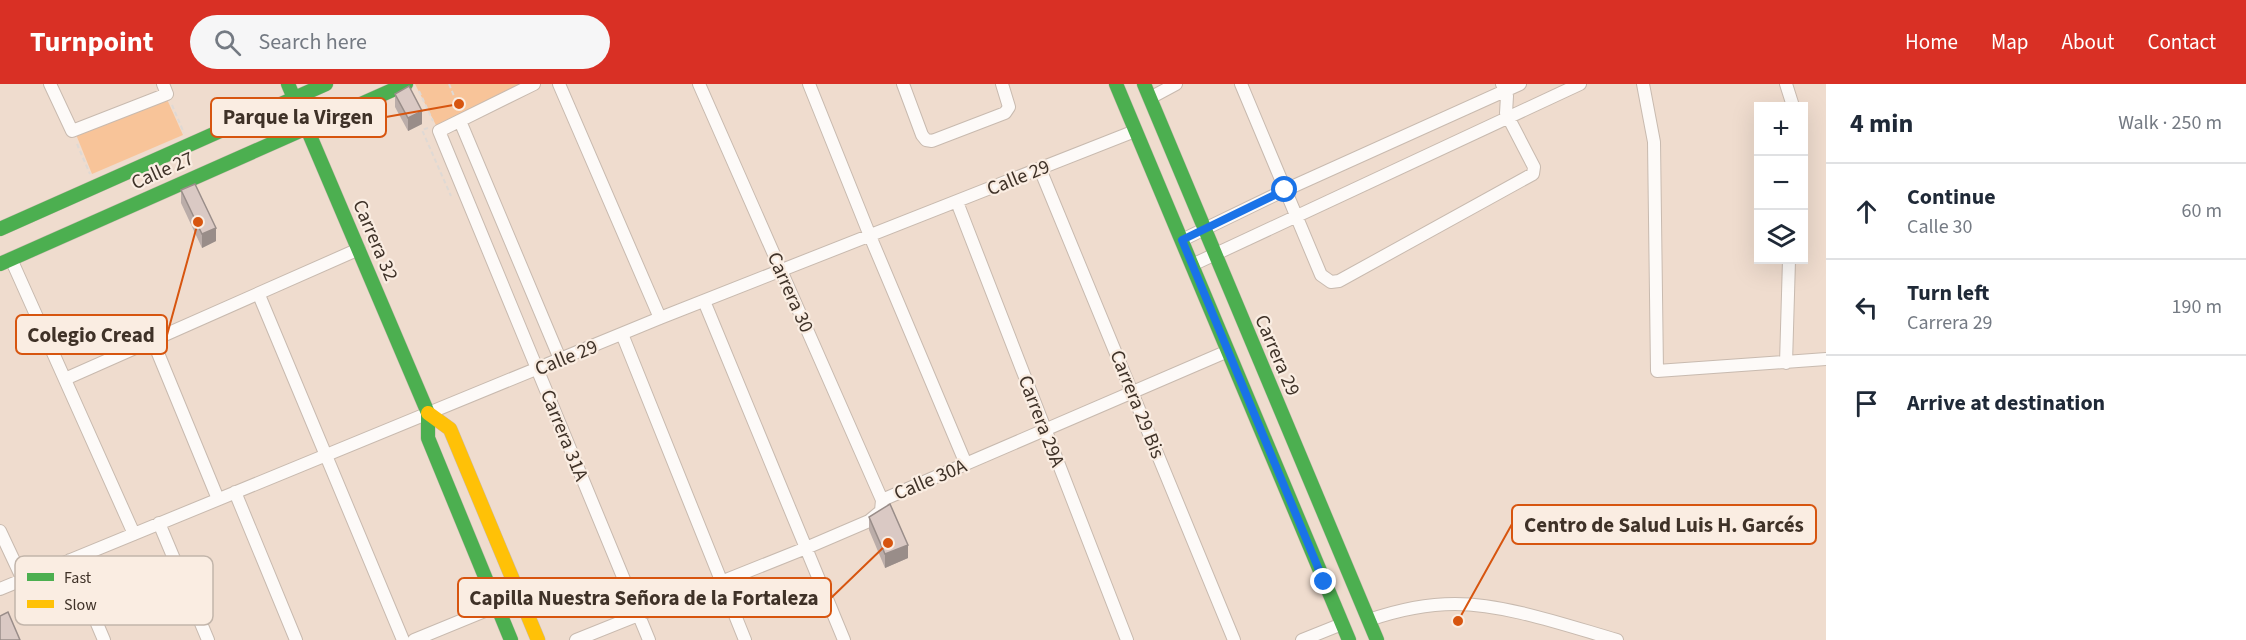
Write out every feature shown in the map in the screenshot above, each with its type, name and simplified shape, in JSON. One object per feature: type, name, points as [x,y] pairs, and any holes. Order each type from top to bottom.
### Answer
[{"type":"street","points":[[50,84],[72,131],[165,89]]},
{"type":"street","name":"Carrera 32","points":[[288,84],[428,412],[428,438],[511,640]]},
{"type":"street","name":"Calle 27","points":[[0,229],[326,84]]},
{"type":"street","name":"Calle 27","points":[[5,262],[405,84]]},
{"type":"street","points":[[462,119],[534,84]]},
{"type":"street","points":[[559,84],[660,318]]},
{"type":"street","name":"Carrera 30","points":[[699,84],[882,500]]},
{"type":"street","points":[[809,84],[966,464]]},
{"type":"street","points":[[903,84],[922,135],[926,140],[932,141],[1005,113],[1009,107],[1009,101],[1002,84]]},
{"type":"street","points":[[1116,84],[1349,640]]},
{"type":"street","name":"Carrera 29","points":[[1144,84],[1377,640]]},
{"type":"street","points":[[1150,98],[1176,84]]},
{"type":"street","points":[[1241,84],[1321,275],[1331,282],[1339,281],[1533,174],[1534,167],[1505,110],[1504,87]]},
{"type":"street","points":[[1182,240],[1504,87],[1520,84]]},
{"type":"street","points":[[1192,265],[1580,84]]},
{"type":"street","points":[[1643,84],[1654,142],[1657,371],[1826,359]]},
{"type":"street","points":[[1786,84],[1791,102]]},
{"type":"street","name":"Carrera 31A","points":[[560,359],[462,119],[439,131],[649,640]]},
{"type":"street","name":"Calle 29","points":[[80,556],[660,318],[1136,131]]},
{"type":"street","name":"Carrera 29 Bis","points":[[1040,169],[1233,640]]},
{"type":"street","name":"Carrera 29A","points":[[957,202],[1127,640]]},
{"type":"street","points":[[65,380],[359,249]]},
{"type":"street","points":[[5,262],[65,380],[134,534]]},
{"type":"street","points":[[1786,363],[1789,264]]},
{"type":"street","points":[[259,295],[403,640]]},
{"type":"street","points":[[704,302],[843,640]]},
{"type":"street","points":[[622,334],[745,640]]},
{"type":"street","points":[[153,341],[218,499]]},
{"type":"street","name":"Calle 30A","points":[[576,640],[869,521],[881,511],[882,500],[1227,351]]},
{"type":"street","name":"Carrera 32","points":[[428,412],[450,429],[538,640]]},
{"type":"street","points":[[235,492],[296,640]]},
{"type":"street","points":[[159,523],[173,556]]},
{"type":"street","points":[[0,531],[15,564]]},
{"type":"street","name":"Calle 29","points":[[0,589],[15,583]]},
{"type":"street","points":[[1369,620],[1413,609],[1454,604],[1499,609],[1589,636],[1617,640]]},
{"type":"street","points":[[414,640],[497,606]]},
{"type":"street","points":[[1302,640],[1342,624]]},
{"type":"street","points":[[98,625],[104,640]]},
{"type":"street","points":[[202,625],[208,640]]},
{"type":"path","points":[[416,84],[435,124],[422,130],[454,204]]},
{"type":"path","points":[[449,84],[462,119]]},
{"type":"path","points":[[165,89],[185,136]]},
{"type":"path","points":[[72,131],[91,177]]},
{"type":"shaded area","points":[[415,84],[534,84],[439,131]]},
{"type":"shaded area","points":[[166,97],[183,135],[92,174],[75,132]]},
{"type":"building","points":[[409,86],[422,111],[408,118],[395,94]]},
{"type":"building","points":[[195,184],[216,228],[202,234],[181,190]]},
{"type":"building","points":[[890,504],[908,545],[885,554],[869,517]]},
{"type":"building","points":[[8,612],[20,640],[0,640],[0,616]]},
{"type":"traffic: fast","points":[[288,84],[428,413],[428,438],[511,640]]},
{"type":"traffic: fast","points":[[0,229],[326,84]]},
{"type":"traffic: fast","points":[[0,264],[406,84]]},
{"type":"traffic: fast","points":[[1116,84],[1349,640]]},
{"type":"traffic: fast","points":[[1144,84],[1377,640]]},
{"type":"traffic: slow","points":[[428,413],[450,429],[538,640]]},
{"type":"place","name":"Parque la Virgen","points":[[459,104]]},
{"type":"place","name":"Colegio Cread","points":[[198,222]]},
{"type":"place","name":"Capilla Nuestra Señora de la Fortaleza","points":[[888,543]]},
{"type":"place","name":"Centro de Salud Luis H. Garcés","points":[[1458,621]]},
{"type":"route","points":[[1285,190],[1182,240],[1324,582]]}]
